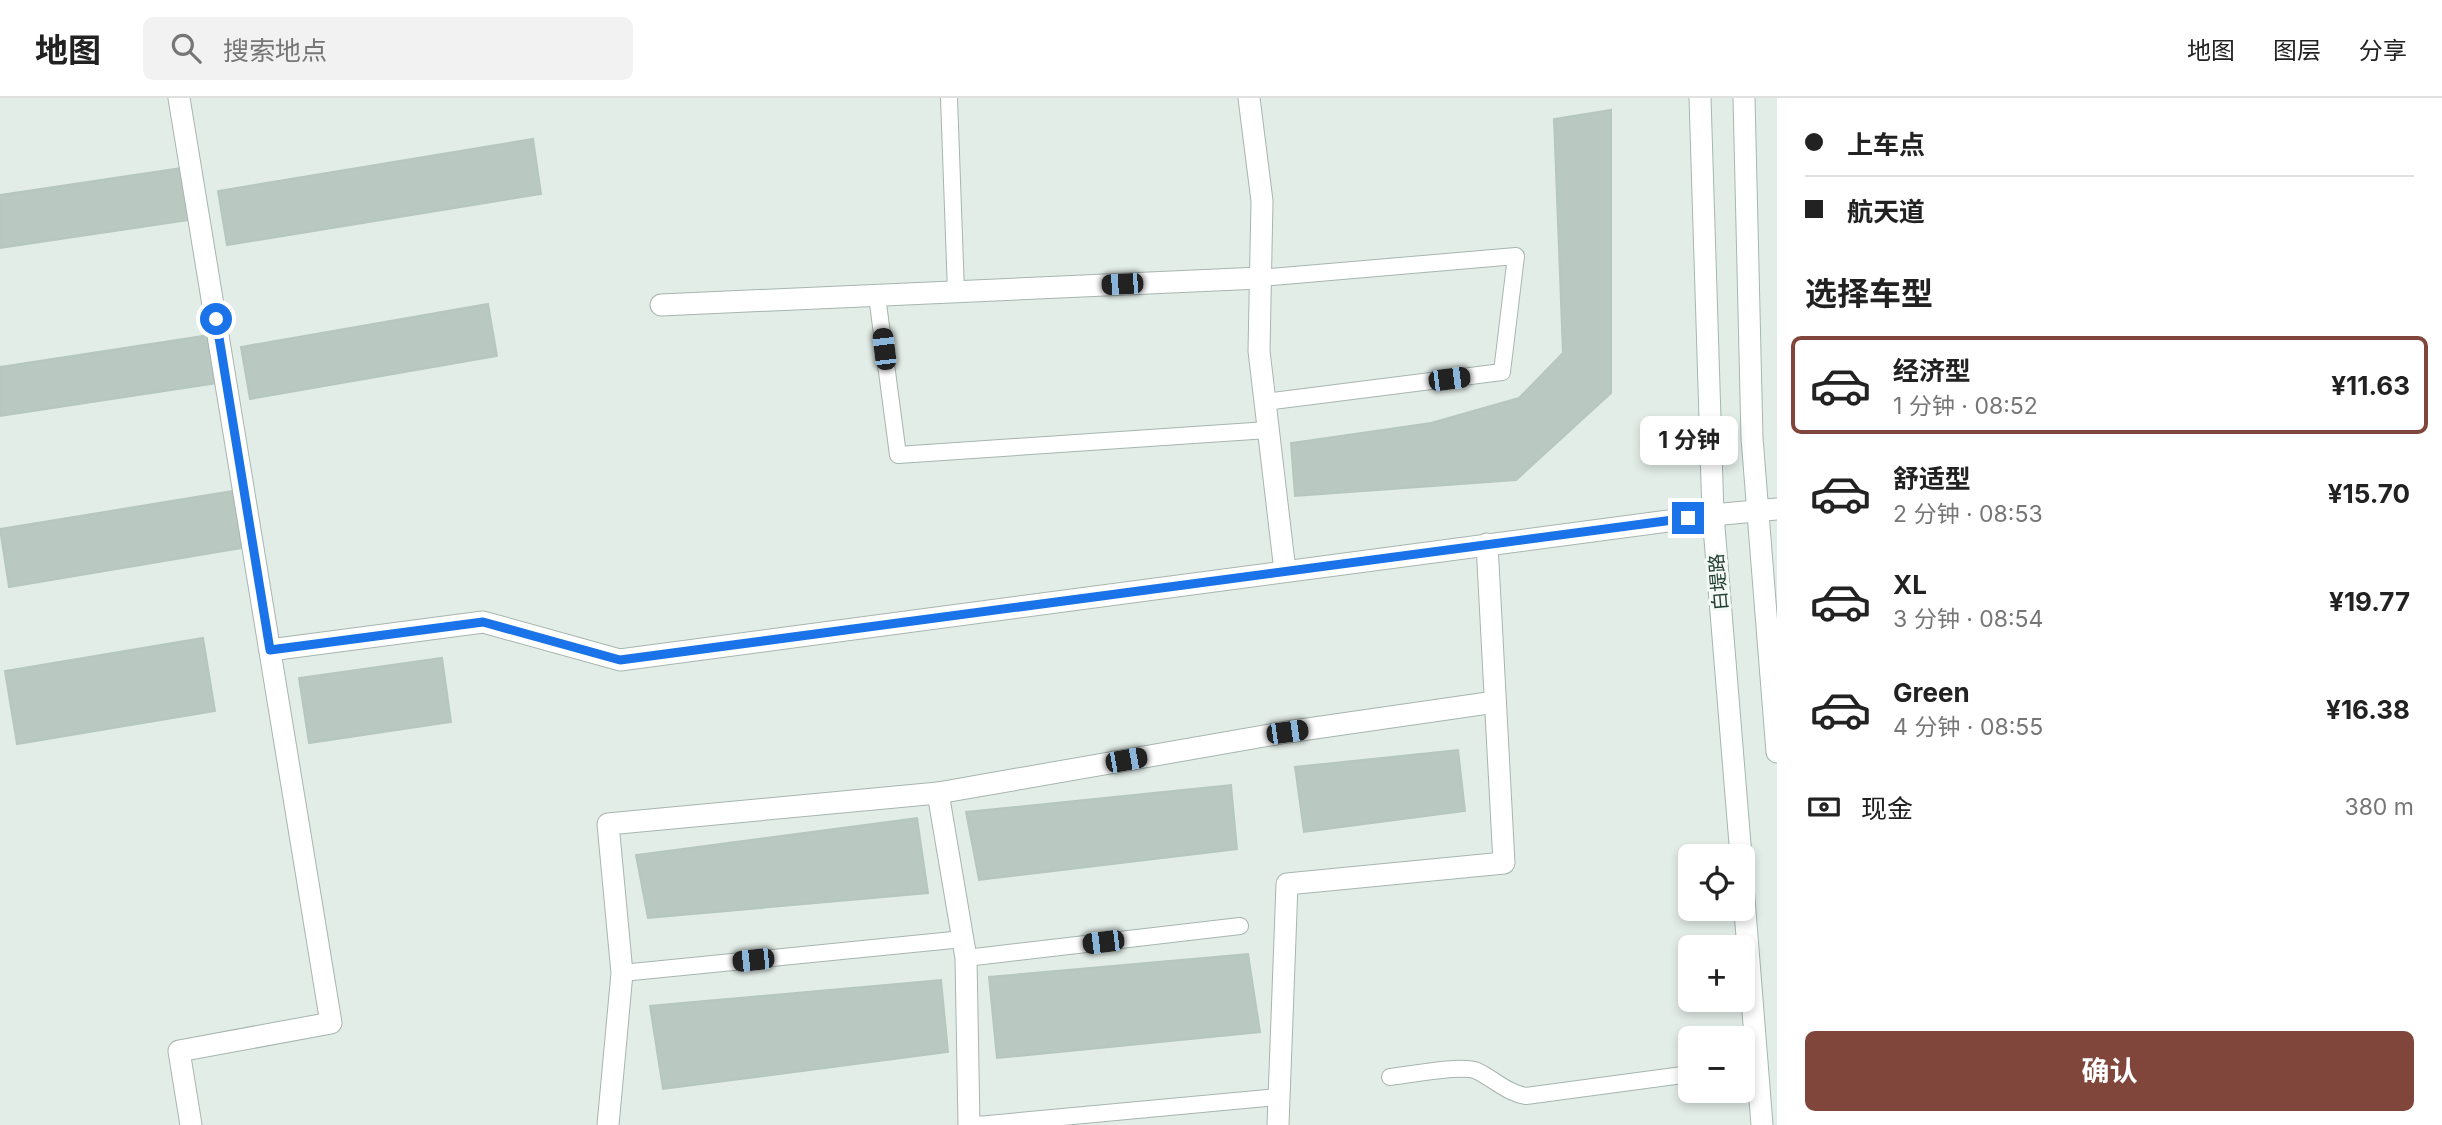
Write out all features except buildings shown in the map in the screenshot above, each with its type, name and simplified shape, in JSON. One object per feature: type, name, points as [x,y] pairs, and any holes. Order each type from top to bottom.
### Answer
[{"type":"street","points":[[179,98],[331,1023],[179,1051],[191,1125]]},
{"type":"street","points":[[1249,98],[1262,201],[1258,351],[1286,571]]},
{"type":"street","name":"白堤路","points":[[1700,98],[1713,515],[1740,844]]},
{"type":"street","points":[[1744,98],[1749,330],[1767,510],[1777,752]]},
{"type":"street","points":[[661,305],[1260,278]]},
{"type":"street","points":[[270,650],[483,622],[620,660],[1487,544],[1767,510]]},
{"type":"street","points":[[1278,1125],[1287,884],[1504,863],[1487,544]]},
{"type":"street","points":[[608,1125],[622,973],[608,824],[938,793],[1287,732],[1495,702]]},
{"type":"street","points":[[938,793],[965,948],[969,1125]]},
{"type":"street","points":[[1744,921],[1748,1026]]},
{"type":"street","points":[[1755,1091],[1762,1125]]},
{"type":"lane","points":[[949,98],[956,292]]},
{"type":"lane","points":[[1260,278],[1516,256],[1502,372],[1265,402]]},
{"type":"lane","points":[[877,296],[898,455],[1268,430]]},
{"type":"lane","points":[[622,973],[1240,926]]},
{"type":"lane","points":[[1390,1077],[1462,1068],[1475,1069],[1514,1094],[1526,1096],[1678,1076]]},
{"type":"lane","points":[[977,1125],[1278,1097]]},
{"type":"route","points":[[216,319],[270,650],[483,622],[620,660],[1688,518]]}]
